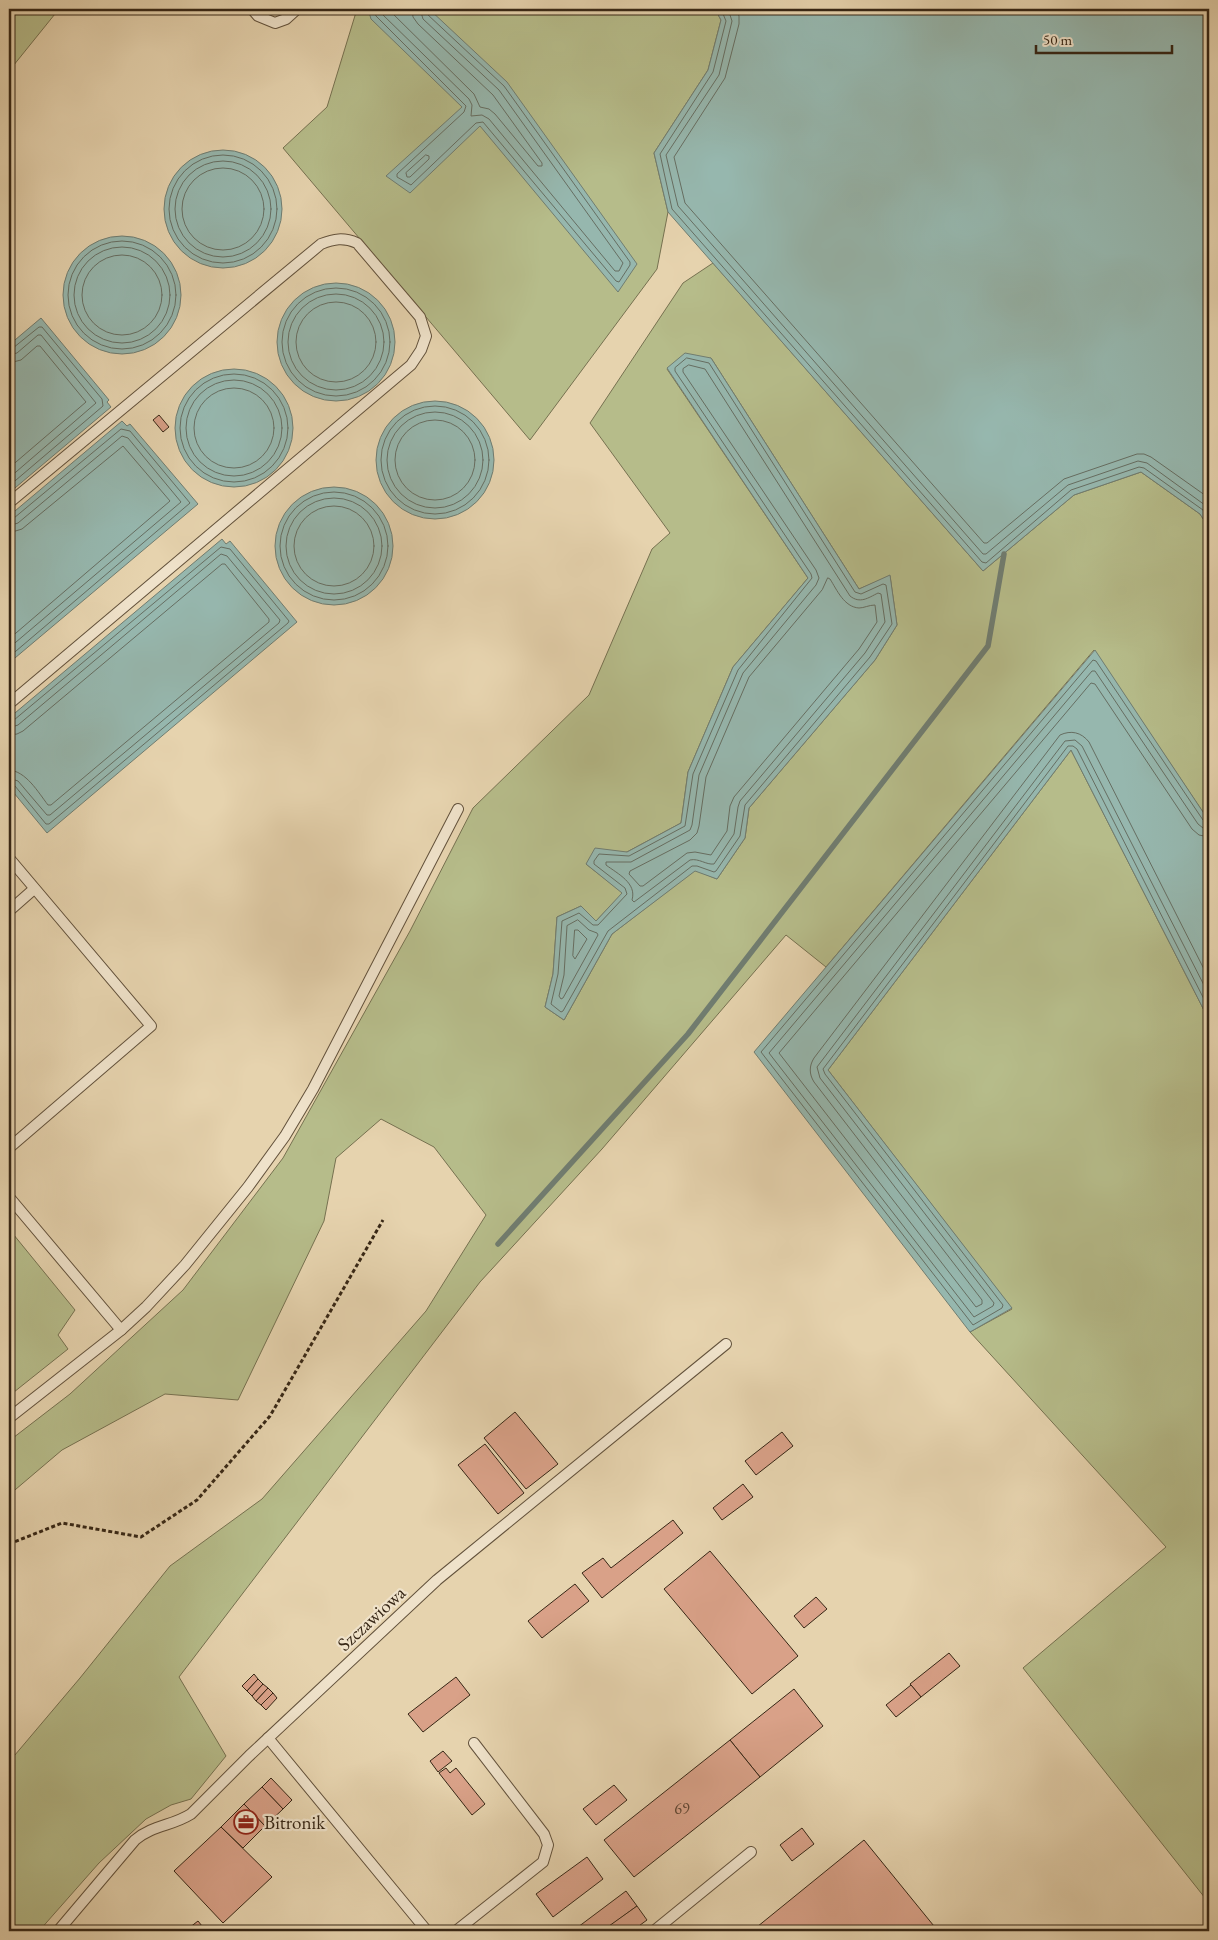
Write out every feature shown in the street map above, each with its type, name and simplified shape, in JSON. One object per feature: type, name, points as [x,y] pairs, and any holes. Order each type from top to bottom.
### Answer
[{"type":"lane","points":[[252,9],[258,16],[275,23],[286,19],[297,9]]},
{"type":"lane","points":[[9,504],[321,244],[333,239],[346,239],[357,243],[420,317],[426,336],[421,350],[411,366],[9,704]]},
{"type":"lane","points":[[9,1418],[121,1330],[185,1265],[248,1187],[285,1136],[313,1089],[458,809]]},
{"type":"lane","points":[[9,858],[151,1026],[9,1148]]},
{"type":"lane","points":[[9,911],[34,889]]},
{"type":"lane","points":[[9,1197],[121,1330]]},
{"type":"lane","name":"Szczawiowa","points":[[58,1931],[136,1840],[146,1831],[170,1824],[191,1814],[268,1738],[437,1580],[726,1344]]},
{"type":"lane","points":[[268,1738],[427,1931]]},
{"type":"lane","points":[[456,1931],[543,1862],[548,1845],[544,1834],[474,1743]]},
{"type":"lane","points":[[654,1931],[751,1852]]},
{"type":"path","points":[[9,1544],[62,1523],[141,1537],[197,1500],[270,1416],[383,1220]]},
{"type":"green space","points":[[9,9],[59,9],[9,71]]},
{"type":"green space","points":[[357,9],[715,9],[721,20],[708,70],[654,153],[668,212],[657,269],[530,440],[283,148],[327,107]]},
{"type":"green space","points":[[713,263],[983,571],[1074,495],[1141,472],[1200,514],[1209,528],[1209,821],[1094,650],[826,967],[786,935],[602,1149],[480,1282],[179,1677],[226,1756],[191,1799],[171,1805],[146,1819],[99,1863],[39,1931],[9,1931],[9,1762],[80,1678],[170,1566],[262,1499],[426,1311],[486,1215],[434,1147],[381,1119],[336,1158],[324,1221],[238,1400],[165,1394],[62,1450],[9,1495],[9,1441],[70,1394],[183,1290],[283,1158],[410,931],[473,808],[589,695],[652,549],[670,533],[590,423],[683,283]],"holes":[[[711,358],[859,589],[890,576],[897,625],[875,660],[749,808],[745,838],[717,879],[695,870],[612,934],[564,1020],[545,1007],[553,974],[557,917],[581,906],[596,921],[623,893],[586,864],[627,852],[681,823],[688,772],[733,667],[808,578],[667,369]]]},
{"type":"green space","points":[[1071,750],[1209,1020],[1209,1903],[1023,1668],[1166,1547],[970,1332],[1012,1309],[828,1070]]},
{"type":"green space","points":[[9,1229],[75,1310],[58,1335],[68,1349],[9,1396]]},
{"type":"water","points":[[368,9],[429,9],[507,82],[637,264],[618,292],[480,126],[410,193],[386,176],[462,107],[371,19]]},
{"type":"water","points":[[715,9],[1209,9],[1209,528],[1200,514],[1141,472],[1074,495],[983,571],[668,212],[654,153],[708,70],[721,20]]},
{"type":"water","points":[[223,150],[246,154],[265,167],[278,186],[282,209],[278,232],[265,251],[246,264],[223,268],[200,264],[181,251],[168,232],[164,209],[168,186],[181,167],[200,154]]},
{"type":"water","points":[[122,236],[145,241],[164,253],[176,272],[181,295],[176,318],[164,337],[145,349],[122,354],[99,349],[80,337],[68,318],[63,295],[68,272],[80,253],[99,241]]},
{"type":"water","points":[[336,283],[359,287],[378,300],[391,319],[395,342],[391,365],[378,384],[359,397],[336,401],[313,397],[294,384],[281,365],[277,342],[281,319],[294,300],[313,287]]},
{"type":"water","points":[[41,318],[109,400],[107,402],[111,407],[9,493],[9,345]]},
{"type":"water","points":[[685,353],[711,358],[859,589],[890,575],[897,625],[875,660],[749,808],[745,838],[717,879],[695,871],[612,934],[564,1020],[545,1007],[553,974],[557,917],[581,906],[596,921],[622,893],[586,864],[595,848],[627,852],[681,823],[688,772],[733,667],[808,578],[667,368]]},
{"type":"water","points":[[234,369],[257,373],[276,386],[289,405],[293,428],[289,451],[276,470],[257,483],[234,487],[211,483],[192,470],[179,451],[175,428],[179,405],[192,386],[211,373]]},
{"type":"water","points":[[435,401],[458,405],[477,418],[490,437],[494,460],[490,483],[477,502],[458,515],[435,519],[412,515],[393,502],[380,483],[376,460],[380,437],[393,418],[412,405]]},
{"type":"water","points":[[122,421],[127,426],[130,424],[198,504],[9,663],[9,516]]},
{"type":"water","points":[[334,487],[357,491],[376,504],[389,523],[393,546],[389,569],[376,588],[357,601],[334,605],[311,601],[292,588],[279,569],[275,546],[279,523],[292,504],[311,491]]},
{"type":"water","points":[[222,539],[226,544],[230,541],[297,622],[47,833],[9,787],[9,718]]},
{"type":"water","points":[[1095,650],[1209,821],[1209,1020],[1071,750],[828,1070],[1012,1308],[970,1332],[754,1052]]},
{"type":"building","points":[[159,415],[169,427],[163,432],[153,420]]},
{"type":"building","points":[[515,1412],[558,1464],[526,1489],[484,1438]]},
{"type":"building","points":[[782,1432],[793,1446],[756,1475],[745,1461]]},
{"type":"building","points":[[485,1444],[524,1493],[498,1514],[458,1465]]},
{"type":"building","points":[[743,1484],[753,1497],[722,1520],[713,1508]]},
{"type":"building","points":[[673,1520],[683,1533],[602,1598],[582,1573],[603,1558],[611,1568]]},
{"type":"building","points":[[710,1551],[798,1656],[752,1694],[664,1589]]},
{"type":"building","points":[[575,1584],[589,1601],[542,1638],[528,1621]]},
{"type":"building","points":[[816,1597],[827,1609],[804,1628],[794,1616]]},
{"type":"building","points":[[949,1653],[960,1666],[921,1697],[910,1684]]},
{"type":"building","points":[[254,1674],[258,1679],[247,1691],[242,1686]]},
{"type":"building","points":[[456,1677],[470,1695],[423,1732],[408,1714]]},
{"type":"building","points":[[258,1679],[263,1684],[252,1696],[247,1691]]},
{"type":"building","points":[[263,1684],[268,1688],[256,1701],[252,1696]]},
{"type":"building","points":[[911,1685],[921,1697],[896,1717],[886,1705]]},
{"type":"building","points":[[268,1688],[273,1693],[261,1705],[256,1701]]},
{"type":"building","points":[[794,1689],[823,1726],[760,1777],[730,1740]]},
{"type":"building","points":[[273,1693],[277,1698],[266,1710],[261,1705]]},
{"type":"building","points":[[730,1740],[760,1777],[634,1877],[604,1840]]},
{"type":"building","points":[[443,1751],[452,1761],[438,1772],[430,1761]]},
{"type":"building","points":[[446,1768],[450,1773],[456,1768],[485,1804],[472,1815],[439,1773]]},
{"type":"building","points":[[271,1778],[292,1800],[283,1809],[262,1787]]},
{"type":"building","points":[[614,1785],[627,1800],[596,1825],[583,1809]]},
{"type":"building","points":[[262,1787],[283,1809],[265,1826],[244,1804]]},
{"type":"building","points":[[244,1804],[265,1826],[243,1848],[221,1827]]},
{"type":"building","points":[[221,1827],[272,1877],[223,1923],[174,1871]]},
{"type":"building","points":[[802,1828],[814,1844],[792,1861],[780,1845]]},
{"type":"building","points":[[864,1840],[938,1931],[752,1931]]},
{"type":"building","points":[[587,1857],[603,1879],[553,1917],[536,1894]]},
{"type":"building","points":[[626,1891],[637,1906],[603,1931],[581,1931],[578,1927]]},
{"type":"building","points":[[637,1906],[647,1920],[632,1931],[613,1931],[609,1926]]},
{"type":"building","points":[[198,1921],[206,1931],[185,1931]]},
{"type":"building","points":[[609,1926],[613,1931],[603,1931]]},
{"type":"waterway","points":[[498,1244],[688,1034],[988,646],[1004,554]]},
{"type":"place","name":"Bitronik","points":[[246,1822]]}]
